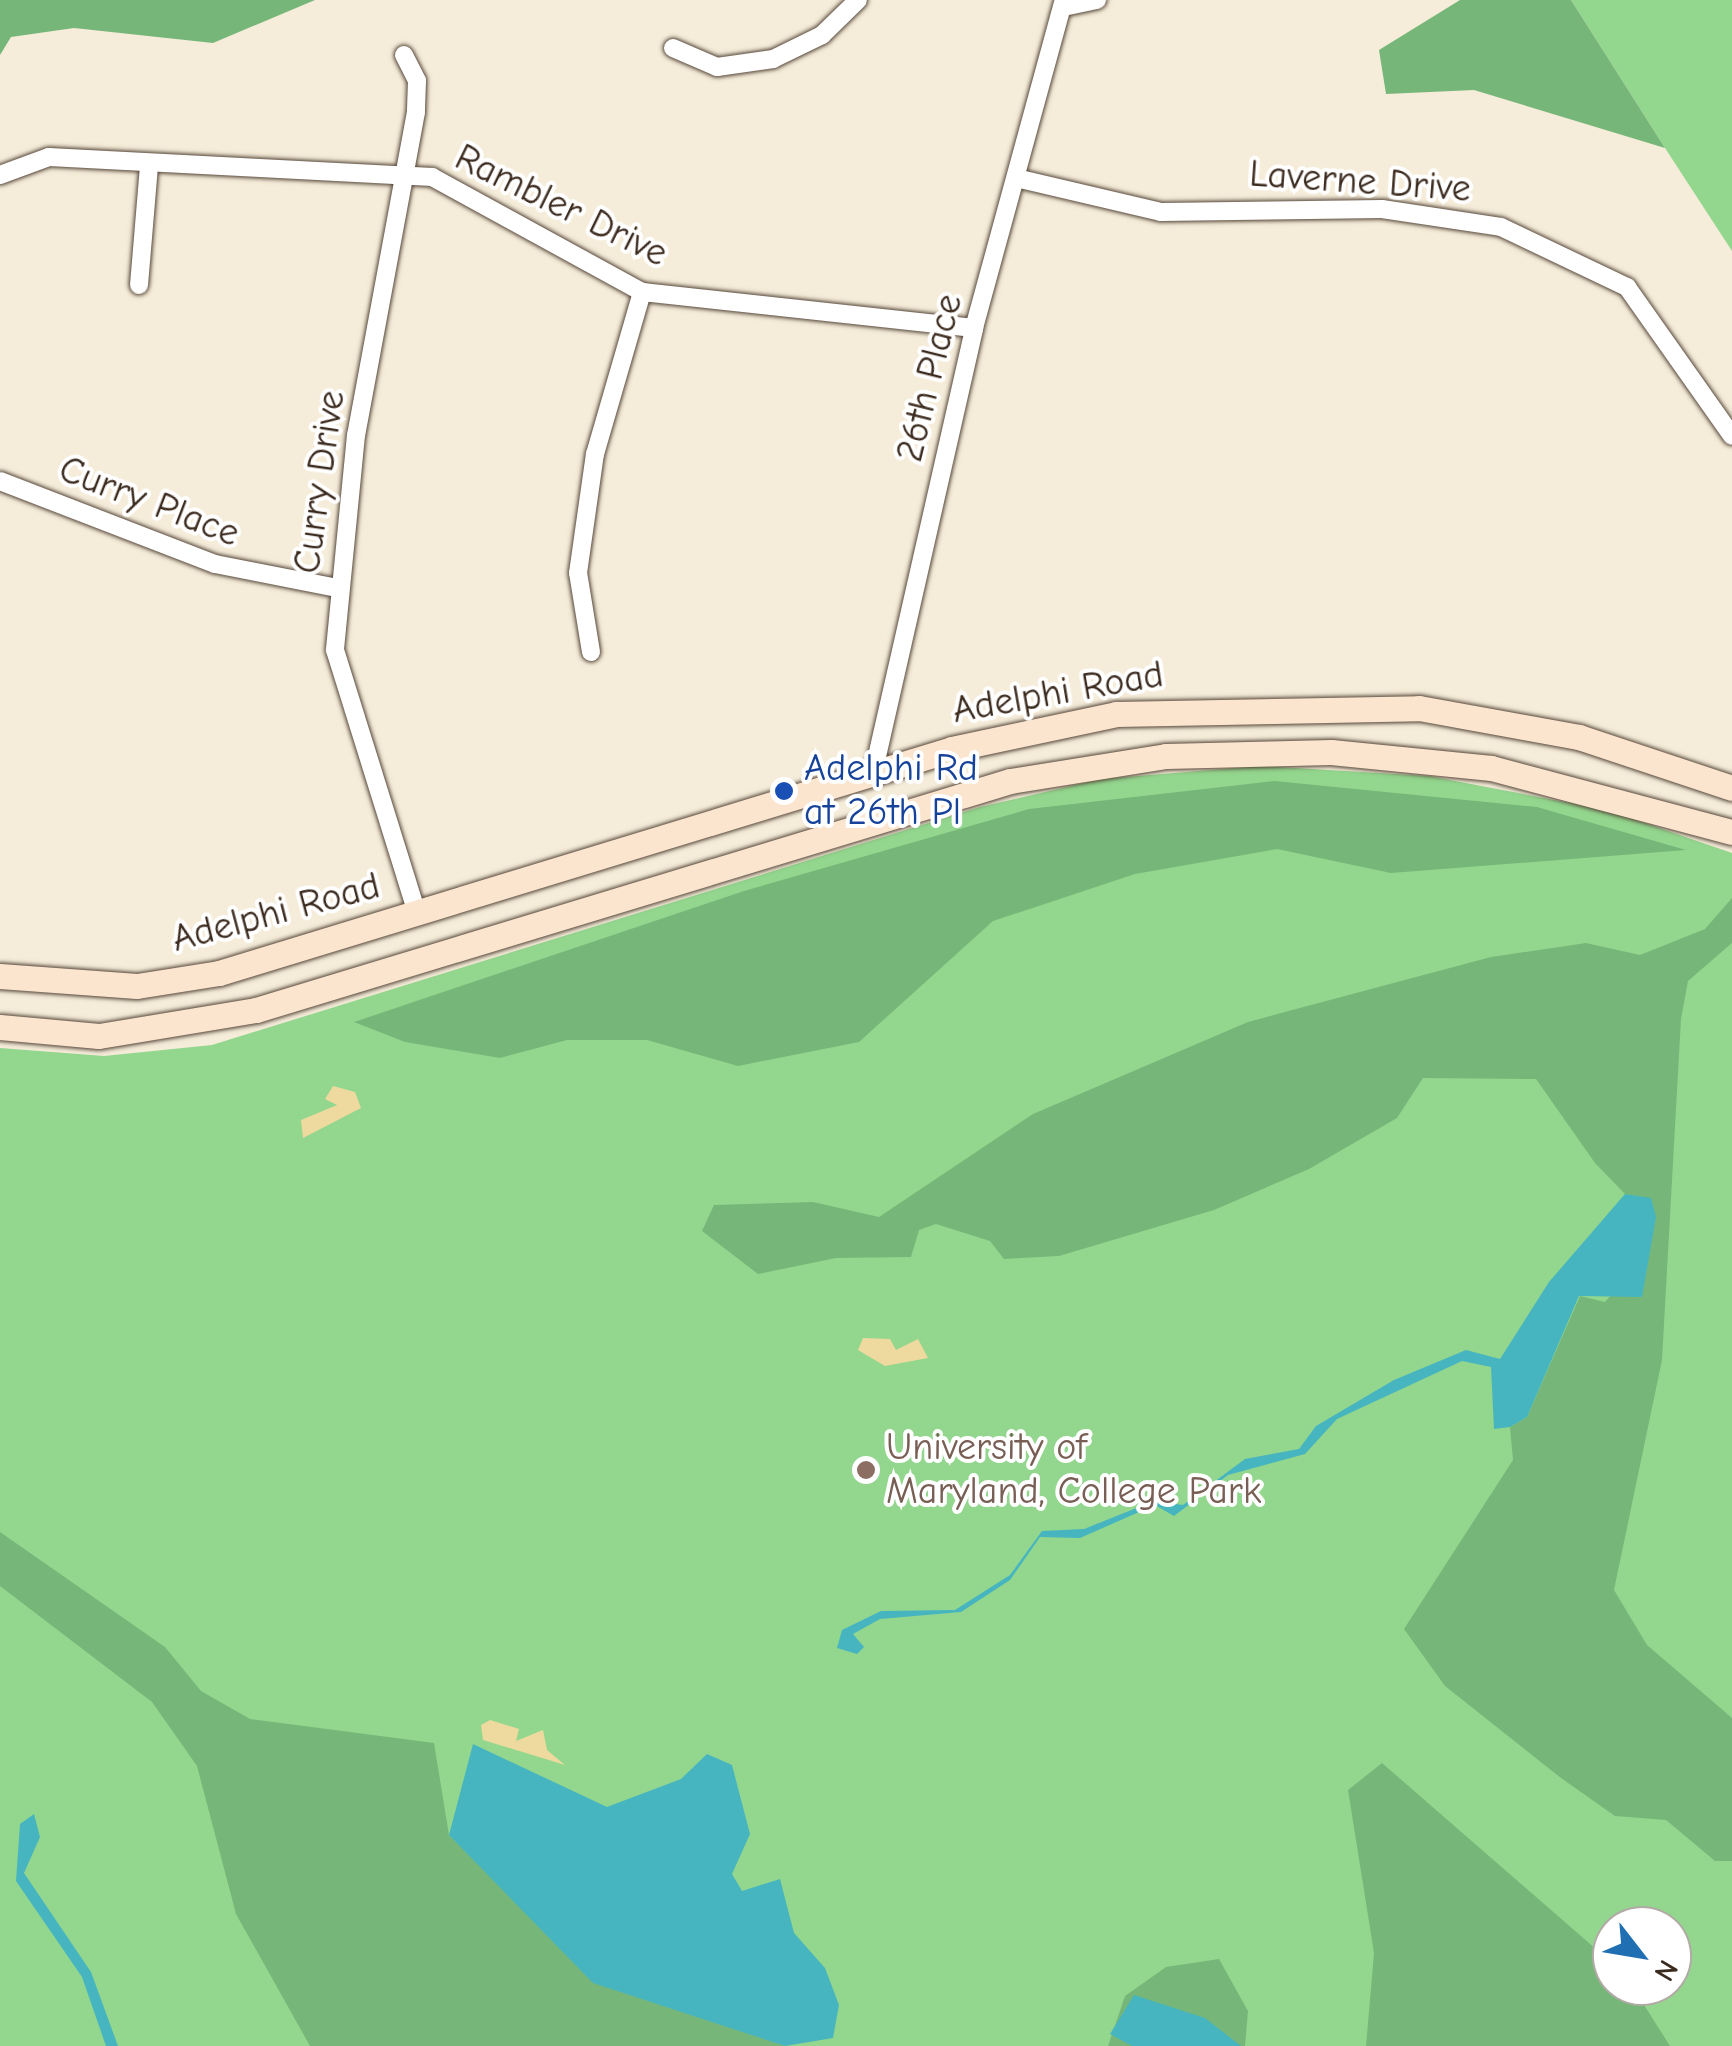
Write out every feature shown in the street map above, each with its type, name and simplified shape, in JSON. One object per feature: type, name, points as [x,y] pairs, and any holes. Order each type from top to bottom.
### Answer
[{"type":"main road","name":"Adelphi Road","points":[[0,976],[182,980],[417,914],[873,774],[1116,714],[1371,704],[1512,720],[1732,788]]},
{"type":"main road","name":"Adelphi Road","points":[[0,1028],[99,1036],[240,1014],[1010,782],[1166,756],[1331,752],[1492,768],[1732,832]]},
{"type":"street","points":[[674,48],[718,67],[773,60],[822,35],[858,0]]},
{"type":"street","points":[[1063,3],[1097,0]]},
{"type":"street","name":"26th Place","points":[[873,774],[974,328],[1063,3]]},
{"type":"street","name":"Curry Drive","points":[[404,54],[417,81],[337,588],[335,650],[417,914]]},
{"type":"street","name":"Rambler Drive","points":[[0,175],[49,158],[150,167],[404,176],[458,186],[642,292],[974,328]]},
{"type":"street","points":[[139,285],[150,167]]},
{"type":"street","name":"Laverne Drive","points":[[1016,178],[1161,212],[1382,210],[1500,228],[1627,287],[1732,436]]},
{"type":"street","points":[[591,652],[578,573],[594,454],[642,292]]},
{"type":"street","name":"Curry Place","points":[[0,481],[226,568],[337,588]]},
{"type":"green space","points":[[0,0],[315,0],[213,43],[74,28],[11,37],[0,55]]},
{"type":"green space","points":[[1460,0],[1571,0],[1665,148],[1474,90],[1386,94],[1379,50]]},
{"type":"green space","points":[[1571,0],[1732,0],[1732,251],[1665,148]]},
{"type":"green space","name":"University of Maryland, College Park","points":[[1260,766],[1429,776],[1607,810],[1732,853],[1732,2046],[0,2046],[0,1048],[104,1056],[212,1045],[980,807],[1101,779]]},
{"type":"green space","points":[[1275,781],[1537,807],[1686,850],[1391,873],[1277,849],[1135,874],[993,921],[859,1042],[738,1066],[647,1040],[567,1040],[500,1058],[405,1042],[354,1022],[744,891],[1029,809]]},
{"type":"green space","points":[[1732,898],[1732,943],[1688,981],[1681,1019],[1662,1360],[1614,1590],[1647,1645],[1732,1718],[1732,1861],[1715,1861],[1666,1820],[1615,1816],[1561,1778],[1445,1686],[1404,1629],[1513,1460],[1510,1427],[1527,1417],[1580,1296],[1605,1302],[1648,1251],[1651,1199],[1625,1194],[1595,1163],[1536,1079],[1423,1078],[1397,1118],[1309,1169],[1214,1210],[1059,1256],[1004,1259],[990,1241],[936,1224],[919,1230],[911,1257],[836,1258],[758,1274],[702,1231],[714,1205],[813,1202],[879,1217],[1033,1114],[1248,1022],[1491,957],[1586,943],[1640,955],[1705,929]]},
{"type":"green space","points":[[0,1532],[165,1647],[201,1691],[250,1719],[434,1743],[449,1835],[534,1917],[714,2017],[785,2046],[310,2046],[236,1914],[197,1766],[152,1702],[0,1586]]},
{"type":"green space","points":[[1382,1763],[1592,1946],[1592,2006],[1645,2006],[1670,2046],[1366,2046],[1374,1953],[1348,1790]]},
{"type":"green space","points":[[1219,1959],[1248,2011],[1245,2046],[1108,2046],[1125,1996],[1166,1967]]},
{"type":"sand","points":[[333,1086],[355,1092],[361,1108],[303,1138],[301,1120],[337,1105],[325,1099]]},
{"type":"sand","points":[[863,1338],[890,1339],[896,1350],[918,1339],[928,1358],[885,1366],[858,1350]]},
{"type":"sand","points":[[490,1720],[519,1729],[516,1741],[543,1730],[547,1750],[565,1765],[483,1740],[481,1725]]},
{"type":"water","points":[[1625,1194],[1651,1198],[1656,1217],[1642,1297],[1579,1296],[1527,1417],[1510,1427],[1494,1429],[1491,1367],[1462,1361],[1337,1419],[1305,1454],[1228,1475],[1174,1516],[1155,1505],[1080,1538],[1040,1537],[1010,1580],[961,1612],[880,1619],[853,1634],[864,1647],[857,1654],[837,1648],[842,1630],[881,1611],[955,1610],[1010,1575],[1042,1531],[1084,1529],[1154,1501],[1183,1505],[1245,1459],[1299,1449],[1316,1426],[1394,1380],[1466,1350],[1500,1359],[1549,1282]]},
{"type":"water","points":[[473,1744],[607,1807],[681,1779],[707,1754],[732,1765],[750,1834],[732,1874],[742,1891],[780,1879],[794,1933],[825,1968],[839,2005],[833,2038],[785,2046],[593,1983],[449,1835]]},
{"type":"water","points":[[34,1814],[40,1837],[24,1873],[91,1972],[118,2046],[106,2046],[82,1977],[16,1881],[20,1824]]},
{"type":"water","points":[[1134,1995],[1205,2018],[1241,2046],[1132,2046],[1110,2034]]},
{"type":"place","name":"Adelphi Rd at 26th Pl","points":[[784,791]]},
{"type":"place","name":"University of Maryland, College Park","points":[[866,1470]]}]
